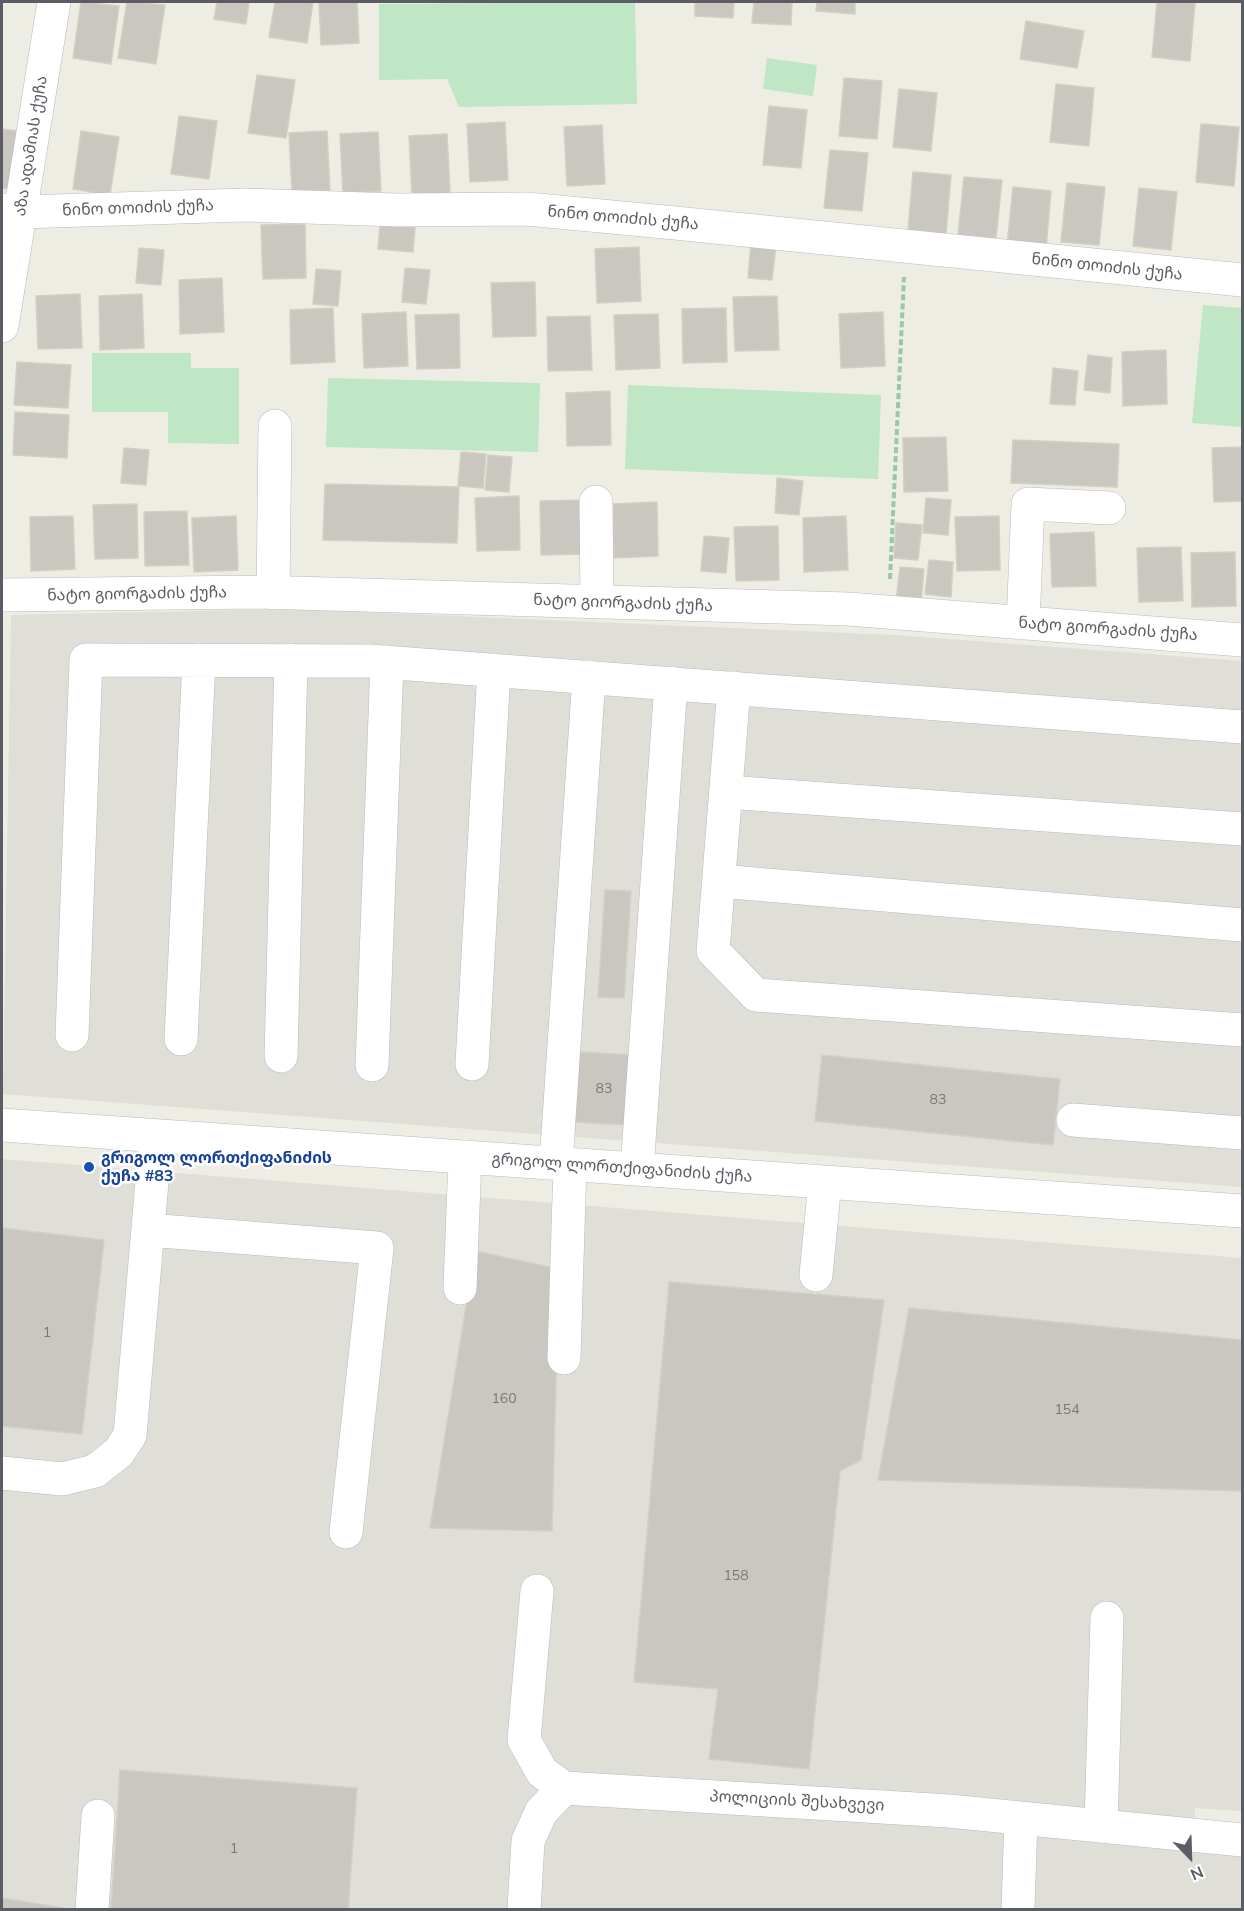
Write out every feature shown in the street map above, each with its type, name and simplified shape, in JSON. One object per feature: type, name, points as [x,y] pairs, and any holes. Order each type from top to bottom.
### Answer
[{"type":"street","name":"აზა ადამიას ქუჩა","points":[[2,326],[11,211],[54,2]]},
{"type":"street","name":"ნინო თოიძის ქუჩა","points":[[11,211],[245,205],[397,210],[527,209],[1242,280]]},
{"type":"street","points":[[273,593],[275,426]]},
{"type":"street","points":[[596,502],[597,602]]},
{"type":"street","points":[[1023,623],[1028,504],[1109,508]]},
{"type":"street","name":"ნატო გიორგაძის ქუჩა","points":[[2,595],[273,593],[848,609],[1242,640]]},
{"type":"street","points":[[72,1035],[86,660],[387,662],[1242,727]]},
{"type":"street","points":[[180,1039],[199,660]]},
{"type":"street","points":[[281,1056],[291,660]]},
{"type":"street","points":[[372,1065],[387,662]]},
{"type":"street","points":[[472,1064],[494,670]]},
{"type":"street","points":[[564,1358],[563,1164],[589,677]]},
{"type":"street","points":[[637,1169],[670,683]]},
{"type":"street","points":[[734,688],[712,951],[756,995],[1242,1030]]},
{"type":"street","points":[[726,792],[1242,829]]},
{"type":"street","points":[[718,881],[1242,925]]},
{"type":"street","points":[[1072,1120],[1242,1133]]},
{"type":"street","name":"გრიგოლ ლორთქიფანიძის ქუჩა","points":[[2,1125],[1242,1211]]},
{"type":"street","points":[[2,1473],[62,1479],[95,1471],[119,1452],[130,1435],[156,1136]]},
{"type":"street","points":[[460,1288],[465,1157]]},
{"type":"street","points":[[816,1275],[825,1182]]},
{"type":"street","points":[[148,1230],[377,1248],[346,1532]]},
{"type":"street","points":[[524,1910],[528,1841],[541,1812],[564,1788],[542,1772],[524,1740],[537,1591]]},
{"type":"street","points":[[1101,1826],[1107,1618]]},
{"type":"street","name":"პოლიციის შესახვევი","points":[[564,1788],[949,1810],[1242,1840]]},
{"type":"street","points":[[92,1910],[98,1816]]},
{"type":"street","points":[[1018,1910],[1021,1818]]},
{"type":"path","points":[[888,612],[905,246]]},
{"type":"shaded area","points":[[292,609],[894,635],[1242,661],[1242,1187],[3,1094],[11,615]]},
{"type":"shaded area","points":[[2,1159],[1242,1258],[1242,1811],[1195,1808],[1193,1841],[1242,1845],[1242,1909],[2,1909]]},
{"type":"green space","points":[[635,2],[637,104],[459,107],[447,79],[379,80],[379,4]]},
{"type":"green space","points":[[767,58],[817,65],[813,96],[763,89]]},
{"type":"green space","points":[[1203,305],[1242,308],[1242,427],[1192,423]]},
{"type":"green space","points":[[92,353],[191,353],[191,368],[239,368],[239,444],[168,443],[168,412],[92,412]]},
{"type":"green space","points":[[328,378],[540,383],[538,452],[326,447]]},
{"type":"green space","points":[[628,385],[881,395],[878,479],[625,469]]},
{"type":"building","points":[[81,2],[119,6],[111,64],[73,58]]},
{"type":"building","points":[[127,2],[165,5],[156,64],[118,58]]},
{"type":"building","points":[[217,2],[249,2],[246,24],[214,19]]},
{"type":"building","points":[[275,2],[313,2],[307,43],[269,37]]},
{"type":"building","points":[[319,2],[357,2],[359,43],[321,45]]},
{"type":"building","points":[[695,2],[734,2],[733,18],[695,16]]},
{"type":"building","points":[[754,2],[792,2],[791,25],[752,23]]},
{"type":"building","points":[[817,2],[855,2],[855,14],[816,11]]},
{"type":"building","points":[[1157,2],[1195,2],[1190,61],[1152,57]]},
{"type":"building","points":[[1026,21],[1084,31],[1077,68],[1020,59]]},
{"type":"building","points":[[257,75],[295,80],[286,138],[248,133]]},
{"type":"building","points":[[844,78],[882,81],[877,139],[839,136]]},
{"type":"building","points":[[1056,84],[1094,88],[1089,146],[1050,142]]},
{"type":"building","points":[[899,89],[937,93],[931,151],[893,147]]},
{"type":"building","points":[[769,106],[807,110],[801,168],[763,165]]},
{"type":"building","points":[[179,116],[217,121],[209,179],[171,174]]},
{"type":"building","points":[[505,122],[508,180],[470,182],[467,124]]},
{"type":"building","points":[[1201,124],[1239,127],[1234,186],[1196,182]]},
{"type":"building","points":[[602,125],[605,184],[567,186],[564,127]]},
{"type":"building","points":[[2,129],[18,131],[9,189],[2,188]]},
{"type":"building","points":[[81,131],[119,137],[110,195],[73,189]]},
{"type":"building","points":[[327,131],[330,190],[292,192],[289,133]]},
{"type":"building","points":[[378,132],[381,191],[343,193],[340,134]]},
{"type":"building","points":[[447,134],[450,193],[412,195],[409,136]]},
{"type":"building","points":[[830,150],[868,153],[862,211],[824,208]]},
{"type":"building","points":[[913,172],[951,175],[946,234],[908,230]]},
{"type":"building","points":[[964,177],[1002,180],[996,238],[958,235]]},
{"type":"building","points":[[1067,183],[1105,187],[1099,245],[1061,242]]},
{"type":"building","points":[[1013,187],[1051,191],[1046,249],[1007,246]]},
{"type":"building","points":[[1139,188],[1177,192],[1171,250],[1133,246]]},
{"type":"building","points":[[305,224],[306,278],[263,279],[261,225]]},
{"type":"building","points":[[380,224],[415,227],[413,252],[378,249]]},
{"type":"building","points":[[751,243],[776,245],[772,280],[748,278]]},
{"type":"building","points":[[639,247],[641,301],[597,303],[595,249]]},
{"type":"building","points":[[139,248],[164,250],[161,285],[136,283]]},
{"type":"building","points":[[405,268],[430,270],[426,304],[402,302]]},
{"type":"building","points":[[316,269],[341,271],[338,306],[313,304]]},
{"type":"building","points":[[222,278],[224,332],[180,334],[179,280]]},
{"type":"building","points":[[535,282],[536,336],[493,337],[491,283]]},
{"type":"building","points":[[80,294],[82,348],[38,349],[36,296]]},
{"type":"building","points":[[142,294],[144,348],[100,350],[99,296]]},
{"type":"building","points":[[777,296],[779,350],[735,351],[733,297]]},
{"type":"building","points":[[333,308],[335,362],[291,364],[290,310]]},
{"type":"building","points":[[726,308],[727,362],[683,363],[682,309]]},
{"type":"building","points":[[406,312],[408,366],[364,368],[362,314]]},
{"type":"building","points":[[883,312],[885,366],[841,368],[839,314]]},
{"type":"building","points":[[459,314],[460,368],[417,369],[415,315]]},
{"type":"building","points":[[658,314],[660,368],[616,370],[614,315]]},
{"type":"building","points":[[590,316],[592,370],[548,371],[547,317]]},
{"type":"building","points":[[1166,350],[1167,404],[1123,406],[1122,352]]},
{"type":"building","points":[[1088,355],[1112,358],[1110,393],[1084,390]]},
{"type":"building","points":[[17,362],[71,365],[68,408],[14,405]]},
{"type":"building","points":[[1053,368],[1078,371],[1075,405],[1050,404]]},
{"type":"building","points":[[610,391],[611,445],[567,446],[566,393]]},
{"type":"building","points":[[15,412],[69,415],[67,458],[13,455]]},
{"type":"building","points":[[946,437],[948,491],[904,492],[903,438]]},
{"type":"building","points":[[1013,440],[1119,444],[1117,487],[1011,483]]},
{"type":"building","points":[[1242,447],[1242,501],[1214,502],[1212,448]]},
{"type":"building","points":[[124,448],[149,450],[146,485],[121,483]]},
{"type":"building","points":[[461,452],[486,454],[483,488],[458,486]]},
{"type":"building","points":[[488,455],[512,457],[509,492],[485,490]]},
{"type":"building","points":[[777,478],[803,481],[799,515],[775,513]]},
{"type":"building","points":[[325,484],[459,487],[457,543],[323,540]]},
{"type":"building","points":[[519,496],[520,550],[477,551],[475,498]]},
{"type":"building","points":[[926,498],[951,500],[948,535],[923,533]]},
{"type":"building","points":[[583,500],[585,554],[541,555],[540,501]]},
{"type":"building","points":[[657,502],[658,556],[614,558],[613,504]]},
{"type":"building","points":[[137,504],[138,558],[95,559],[93,505]]},
{"type":"building","points":[[187,511],[189,565],[145,566],[144,512]]},
{"type":"building","points":[[73,516],[75,569],[31,571],[30,517]]},
{"type":"building","points":[[236,516],[238,570],[194,572],[192,518]]},
{"type":"building","points":[[846,516],[848,570],[804,572],[803,518]]},
{"type":"building","points":[[999,516],[1000,570],[957,571],[955,517]]},
{"type":"building","points":[[896,523],[922,525],[918,560],[894,558]]},
{"type":"building","points":[[778,526],[779,580],[736,581],[734,527]]},
{"type":"building","points":[[1094,532],[1096,586],[1052,587],[1050,534]]},
{"type":"building","points":[[704,536],[729,538],[726,573],[701,571]]},
{"type":"building","points":[[1181,547],[1183,601],[1139,602],[1137,548]]},
{"type":"building","points":[[1235,552],[1236,606],[1192,607],[1191,553]]},
{"type":"building","points":[[929,560],[953,562],[951,597],[925,594]]},
{"type":"building","points":[[900,567],[924,569],[921,603],[896,601]]},
{"type":"building","points":[[605,890],[631,891],[624,998],[598,997]]},
{"type":"building","points":[[579,1052],[633,1055],[629,1125],[575,1122]]},
{"type":"building","points":[[822,1055],[1060,1079],[1053,1145],[815,1121]]},
{"type":"building","points":[[2,1228],[104,1240],[82,1434],[2,1426]]},
{"type":"building","points":[[475,1251],[559,1269],[552,1531],[430,1528]]},
{"type":"building","points":[[669,1282],[884,1300],[861,1460],[840,1471],[809,1769],[709,1759],[718,1689],[634,1682]]},
{"type":"building","points":[[909,1308],[1242,1340],[1242,1491],[878,1480]]},
{"type":"building","points":[[120,1770],[357,1788],[348,1910],[111,1910]]},
{"type":"building","points":[[2,1898],[64,1908],[64,1910],[2,1910]]},
{"type":"place","name":"გრიგოლ ლორთქიფანიძის ქუჩა #83","points":[[89,1167]]}]
